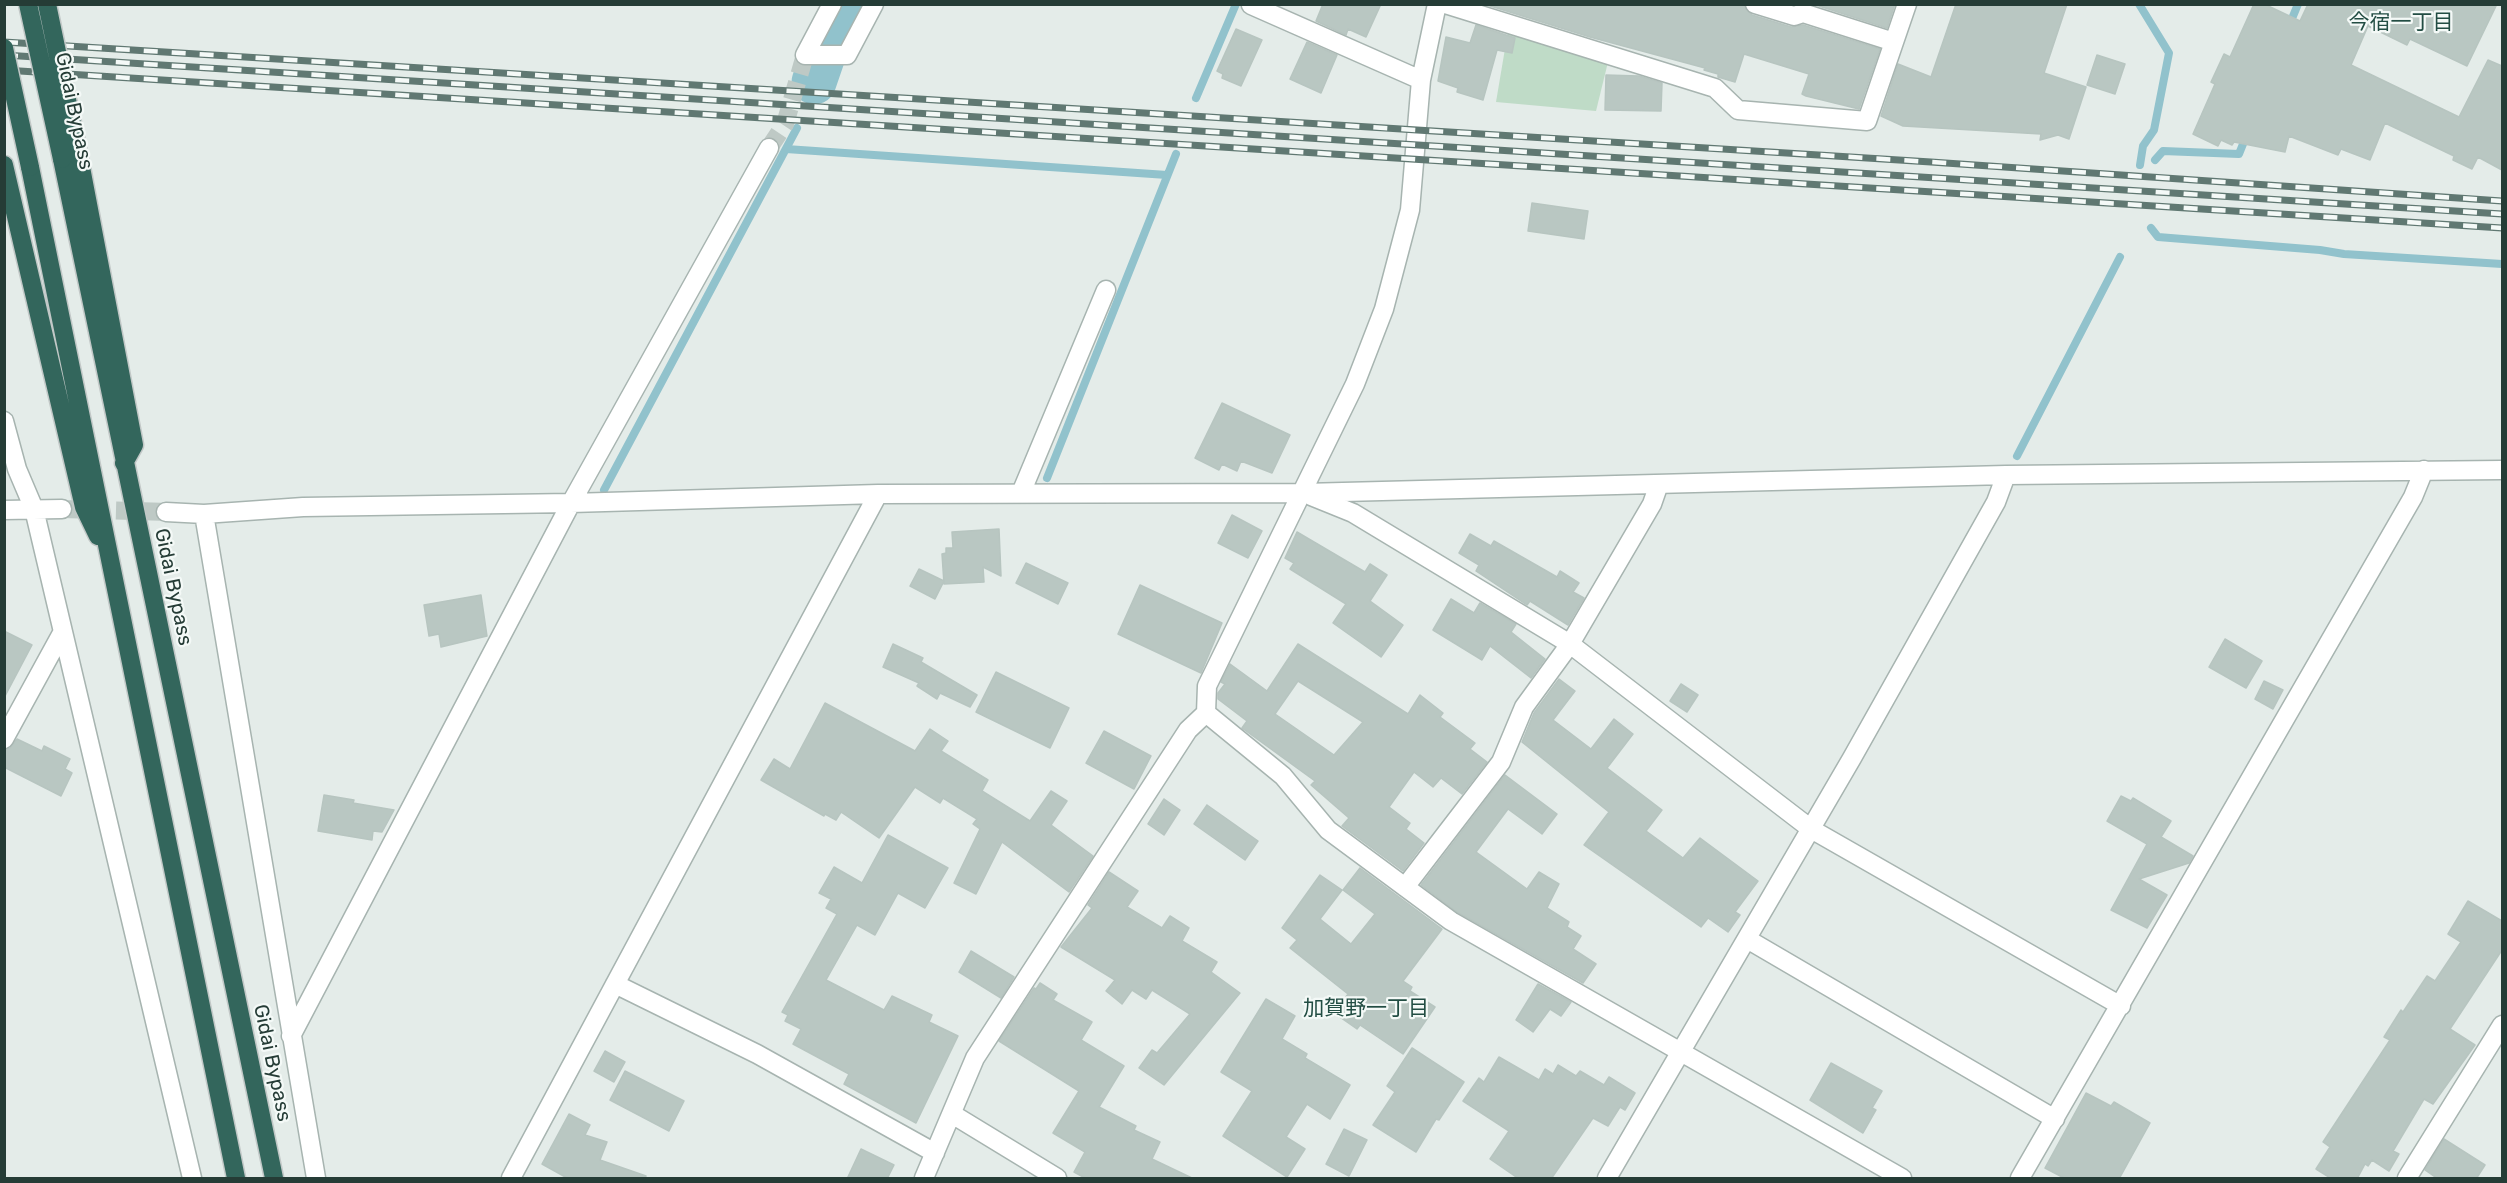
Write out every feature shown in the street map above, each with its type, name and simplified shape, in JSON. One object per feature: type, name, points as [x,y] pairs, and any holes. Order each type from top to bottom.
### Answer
[{"type":"highway","name":"Gidai Bypass","points":[[28,4],[70,158],[124,463],[274,1179]]},
{"type":"highway","points":[[47,4],[70,158]]},
{"type":"highway","points":[[4,48],[236,1179]]},
{"type":"highway","points":[[5,168],[84,507],[109,560]]},
{"type":"street","points":[[832,4],[805,56],[847,56],[874,4]]},
{"type":"street","points":[[924,1179],[975,1058],[1188,730],[1206,713],[1207,686],[1304,493],[1355,384],[1384,309],[1410,210],[1421,80],[1437,4]]},
{"type":"street","points":[[1444,4],[1715,88],[1738,110],[1867,120],[1907,4]]},
{"type":"street","points":[[1755,4],[1794,16],[1803,13],[1894,42]]},
{"type":"street","points":[[1251,5],[1421,80]]},
{"type":"street","points":[[291,1036],[571,503],[769,148]]},
{"type":"street","points":[[1021,493],[1106,290]]},
{"type":"street","points":[[4,421],[11,466],[34,509],[192,1179]]},
{"type":"street","points":[[2020,1179],[2413,497],[2424,470]]},
{"type":"street","points":[[166,512],[204,514],[303,507],[571,503],[878,494],[1304,493],[2006,475],[2502,470]]},
{"type":"street","points":[[1607,1179],[1811,829],[1996,502],[2006,475]]},
{"type":"street","points":[[1405,887],[1501,762],[1524,707],[1570,644],[1652,504],[1659,484]]},
{"type":"street","points":[[1304,493],[1353,513],[1570,644],[1811,829],[2121,1006]]},
{"type":"street","points":[[511,1179],[878,494]]},
{"type":"street","points":[[4,510],[62,509]]},
{"type":"street","points":[[204,514],[316,1179]]},
{"type":"street","points":[[4,739],[62,633]]},
{"type":"street","points":[[1206,713],[1284,776],[1328,830],[1451,921],[1902,1179]]},
{"type":"street","points":[[1747,939],[2055,1119]]},
{"type":"street","points":[[615,984],[757,1054],[935,1153]]},
{"type":"street","points":[[2407,1179],[2502,1025]]},
{"type":"street","points":[[952,1114],[1057,1179]]},
{"type":"green space","points":[[1508,31],[1608,62],[1596,111],[1496,102]]},
{"type":"building","points":[[1323,4],[1381,4],[1366,37],[1348,29],[1346,35],[1316,21]]},
{"type":"building","points":[[1484,4],[1744,4],[1752,15],[1791,27],[1803,25],[1880,49],[1859,109],[1806,96],[1802,94],[1809,74],[1744,54],[1735,82],[1718,77],[1718,74],[1704,70],[1705,68],[1590,37]]},
{"type":"building","points":[[1813,4],[1895,4],[1887,28]]},
{"type":"building","points":[[1956,4],[2067,4],[2044,73],[2086,87],[2069,139],[2058,135],[2040,140],[2041,134],[1903,126],[1881,116],[1898,64],[1931,77]]},
{"type":"building","points":[[2254,4],[2264,4],[2300,21],[2308,4],[2497,4],[2467,66],[2410,39],[2407,45],[2368,26],[2351,65],[2459,117],[2488,60],[2502,66],[2502,170],[2478,157],[2472,169],[2453,160],[2454,156],[2385,123],[2370,160],[2341,149],[2338,155],[2289,136],[2285,152],[2234,142],[2232,145],[2221,140],[2218,146],[2193,134],[2215,84],[2211,82],[2224,54],[2230,57]]},
{"type":"building","points":[[1476,25],[1515,38],[1512,53],[1497,50],[1483,100],[1457,92],[1458,88],[1438,81],[1446,37],[1470,43]]},
{"type":"building","points":[[1236,29],[1262,40],[1241,86],[1222,78],[1223,74],[1217,71]]},
{"type":"building","points":[[1307,42],[1337,55],[1321,93],[1290,79]]},
{"type":"building","points":[[2097,55],[2125,64],[2115,94],[2087,85]]},
{"type":"building","points":[[1606,75],[1639,76],[1662,83],[1661,111],[1605,110]]},
{"type":"building","points":[[1532,203],[1588,211],[1584,239],[1528,231]]},
{"type":"building","points":[[1222,403],[1290,435],[1272,473],[1241,461],[1237,471],[1222,464],[1219,470],[1195,458]]},
{"type":"building","points":[[1232,515],[1262,531],[1248,558],[1218,543]]},
{"type":"building","points":[[999,529],[1001,576],[983,567],[984,582],[944,584],[942,554],[946,553],[946,548],[953,548],[952,532]]},
{"type":"building","points":[[1297,532],[1365,572],[1370,564],[1387,575],[1370,601],[1403,625],[1381,657],[1333,623],[1346,604],[1290,569],[1294,563],[1285,558]]},
{"type":"building","points":[[1470,534],[1491,546],[1494,541],[1557,577],[1560,571],[1579,583],[1573,592],[1584,598],[1568,625],[1530,601],[1527,605],[1476,571],[1479,565],[1459,553]]},
{"type":"building","points":[[1026,563],[1068,583],[1058,604],[1016,583]]},
{"type":"building","points":[[919,569],[944,581],[935,599],[910,586]]},
{"type":"building","points":[[1140,585],[1222,623],[1201,673],[1118,634]]},
{"type":"building","points":[[481,595],[487,636],[441,647],[439,634],[429,636],[424,605]]},
{"type":"building","points":[[1451,599],[1474,613],[1480,603],[1516,624],[1511,632],[1545,659],[1531,678],[1490,646],[1482,660],[1433,630]]},
{"type":"building","points":[[4,631],[32,645],[4,698]]},
{"type":"building","points":[[2225,639],[2262,661],[2246,688],[2209,667]]},
{"type":"building","points":[[893,644],[923,658],[921,662],[977,695],[970,707],[940,693],[937,699],[917,686],[919,683],[883,667]]},
{"type":"building","points":[[1298,644],[1408,714],[1420,695],[1443,713],[1440,717],[1475,743],[1470,749],[1487,762],[1462,794],[1441,778],[1433,787],[1414,772],[1389,807],[1410,823],[1406,829],[1424,843],[1403,871],[1342,826],[1349,818],[1311,785],[1315,781],[1242,728],[1247,721],[1218,699],[1218,693],[1225,684],[1221,682],[1230,664],[1267,691]],"holes":[[[1298,681],[1363,722],[1334,755],[1275,714]]]},
{"type":"building","points":[[996,672],[1069,708],[1050,748],[976,712]]},
{"type":"building","points":[[1559,679],[1575,691],[1553,720],[1591,749],[1614,719],[1633,734],[1607,768],[1662,810],[1646,831],[1683,858],[1700,838],[1758,881],[1735,912],[1740,915],[1728,932],[1708,918],[1701,927],[1584,845],[1609,812],[1522,742],[1534,713]]},
{"type":"building","points":[[2264,681],[2283,690],[2273,709],[2255,699]]},
{"type":"building","points":[[1681,684],[1698,695],[1687,712],[1670,701]]},
{"type":"building","points":[[825,703],[915,751],[930,729],[948,741],[941,751],[988,780],[982,791],[1030,821],[1051,791],[1067,801],[1051,825],[1093,856],[1069,892],[1002,842],[976,894],[954,883],[980,829],[973,824],[977,819],[943,798],[940,803],[915,787],[879,838],[841,812],[836,820],[825,814],[824,816],[761,780],[774,759],[790,769]]},
{"type":"building","points":[[1104,731],[1151,756],[1134,789],[1086,763]]},
{"type":"building","points":[[17,739],[42,751],[44,746],[70,759],[65,769],[72,773],[61,796],[4,767],[4,750],[10,748]]},
{"type":"building","points":[[1505,775],[1557,814],[1542,834],[1508,809],[1476,852],[1527,889],[1539,872],[1559,884],[1547,908],[1569,922],[1567,927],[1581,936],[1573,949],[1596,964],[1583,983],[1457,912],[1421,885]]},
{"type":"building","points":[[324,795],[394,810],[382,832],[373,831],[372,840],[318,831]]},
{"type":"building","points":[[2121,796],[2131,801],[2133,798],[2171,821],[2161,837],[2193,856],[2189,863],[2139,879],[2167,895],[2147,928],[2111,910],[2147,844],[2107,821]]},
{"type":"building","points":[[1164,799],[1180,810],[1164,835],[1148,824]]},
{"type":"building","points":[[1207,805],[1258,841],[1245,860],[1194,824]]},
{"type":"building","points":[[888,835],[948,868],[925,908],[898,893],[875,935],[857,925],[826,980],[884,1010],[892,996],[932,1015],[929,1022],[958,1036],[916,1123],[844,1084],[849,1074],[793,1044],[801,1029],[785,1021],[788,1015],[782,1012],[837,914],[826,908],[831,899],[819,893],[834,867],[862,883]]},
{"type":"building","points":[[1360,868],[1442,929],[1403,981],[1412,987],[1410,991],[1435,1007],[1403,1054],[1360,1025],[1357,1029],[1334,1013],[1348,994],[1290,948],[1297,940],[1282,928],[1320,875],[1342,890],[1320,919],[1351,944],[1375,914],[1343,890]]},
{"type":"building","points":[[1109,872],[1138,891],[1127,907],[1162,928],[1170,916],[1189,928],[1182,941],[1217,962],[1211,972],[1240,993],[1164,1085],[1139,1068],[1152,1050],[1157,1053],[1190,1014],[1152,990],[1146,999],[1132,990],[1122,1004],[1106,991],[1115,980],[1061,947],[1092,908],[1088,905]]},
{"type":"building","points":[[2468,901],[2502,921],[2502,950],[2450,1029],[2475,1045],[2433,1104],[2424,1099],[2393,1151],[2399,1154],[2389,1171],[2372,1160],[2368,1166],[2365,1164],[2357,1179],[2332,1179],[2316,1169],[2330,1147],[2323,1142],[2390,1040],[2384,1037],[2401,1010],[2403,1012],[2427,976],[2435,981],[2461,942],[2448,934]]},
{"type":"building","points":[[971,951],[1014,977],[1001,998],[959,972]]},
{"type":"building","points":[[1040,983],[1057,994],[1053,1000],[1092,1022],[1081,1040],[1124,1066],[1099,1107],[1136,1126],[1134,1130],[1160,1142],[1152,1159],[1194,1179],[1087,1179],[1074,1172],[1085,1152],[1053,1133],[1079,1091],[999,1041],[1034,988],[1036,989]]},
{"type":"building","points":[[1538,984],[1571,1002],[1561,1016],[1550,1009],[1533,1032],[1516,1020]]},
{"type":"building","points":[[1266,999],[1295,1016],[1282,1039],[1307,1054],[1305,1058],[1350,1085],[1330,1119],[1307,1104],[1286,1137],[1305,1149],[1287,1177],[1223,1136],[1252,1091],[1221,1072]]},
{"type":"building","points":[[1412,1048],[1464,1082],[1439,1120],[1436,1119],[1416,1152],[1373,1125],[1395,1092],[1387,1086]]},
{"type":"building","points":[[605,1051],[625,1062],[614,1082],[594,1071]]},
{"type":"building","points":[[1499,1057],[1539,1080],[1545,1069],[1553,1074],[1558,1065],[1576,1076],[1580,1071],[1604,1085],[1609,1077],[1635,1093],[1625,1110],[1620,1107],[1608,1126],[1593,1118],[1551,1179],[1519,1179],[1490,1159],[1509,1131],[1463,1101],[1479,1078],[1484,1082]]},
{"type":"building","points":[[1831,1063],[1882,1091],[1872,1108],[1876,1110],[1863,1133],[1810,1100]]},
{"type":"building","points":[[625,1071],[684,1101],[669,1131],[610,1100]]},
{"type":"building","points":[[2086,1093],[2111,1106],[2114,1102],[2150,1123],[2119,1179],[2066,1179],[2045,1168]]},
{"type":"building","points":[[569,1114],[590,1125],[585,1135],[607,1142],[600,1160],[646,1176],[645,1179],[569,1179],[542,1164]]},
{"type":"building","points":[[1344,1129],[1367,1140],[1349,1176],[1326,1164]]},
{"type":"building","points":[[2444,1139],[2485,1165],[2476,1179],[2438,1179],[2425,1170]]},
{"type":"building","points":[[861,1149],[894,1165],[887,1179],[847,1179]]},
{"type":"waterway","points":[[814,82],[826,47],[850,4]]},
{"type":"waterway","points":[[1196,98],[1236,4]]},
{"type":"waterway","points":[[2139,4],[2169,53],[2154,130],[2143,146],[2140,165]]},
{"type":"waterway","points":[[2289,26],[2298,4]]},
{"type":"waterway","points":[[604,490],[797,128]]},
{"type":"waterway","points":[[2155,160],[2163,151],[2239,154],[2247,134]]},
{"type":"waterway","points":[[786,149],[1167,175]]},
{"type":"waterway","points":[[1047,478],[1176,154]]},
{"type":"waterway","points":[[2151,228],[2158,237],[2344,254],[2502,264]]},
{"type":"waterway","points":[[2017,456],[2120,257]]},
{"type":"tunnel","points":[[769,148],[785,124],[805,55]]},
{"type":"tunnel","points":[[62,509],[166,512]]},
{"type":"railway","points":[[4,42],[1931,162],[2502,201]]},
{"type":"railway","points":[[4,55],[2502,214]]},
{"type":"railway","points":[[4,70],[2502,228]]},
{"type":"district","name":"今宿一丁目","points":[[2401,23]]},
{"type":"district","name":"加賀野一丁目","points":[[1366,1009]]}]
